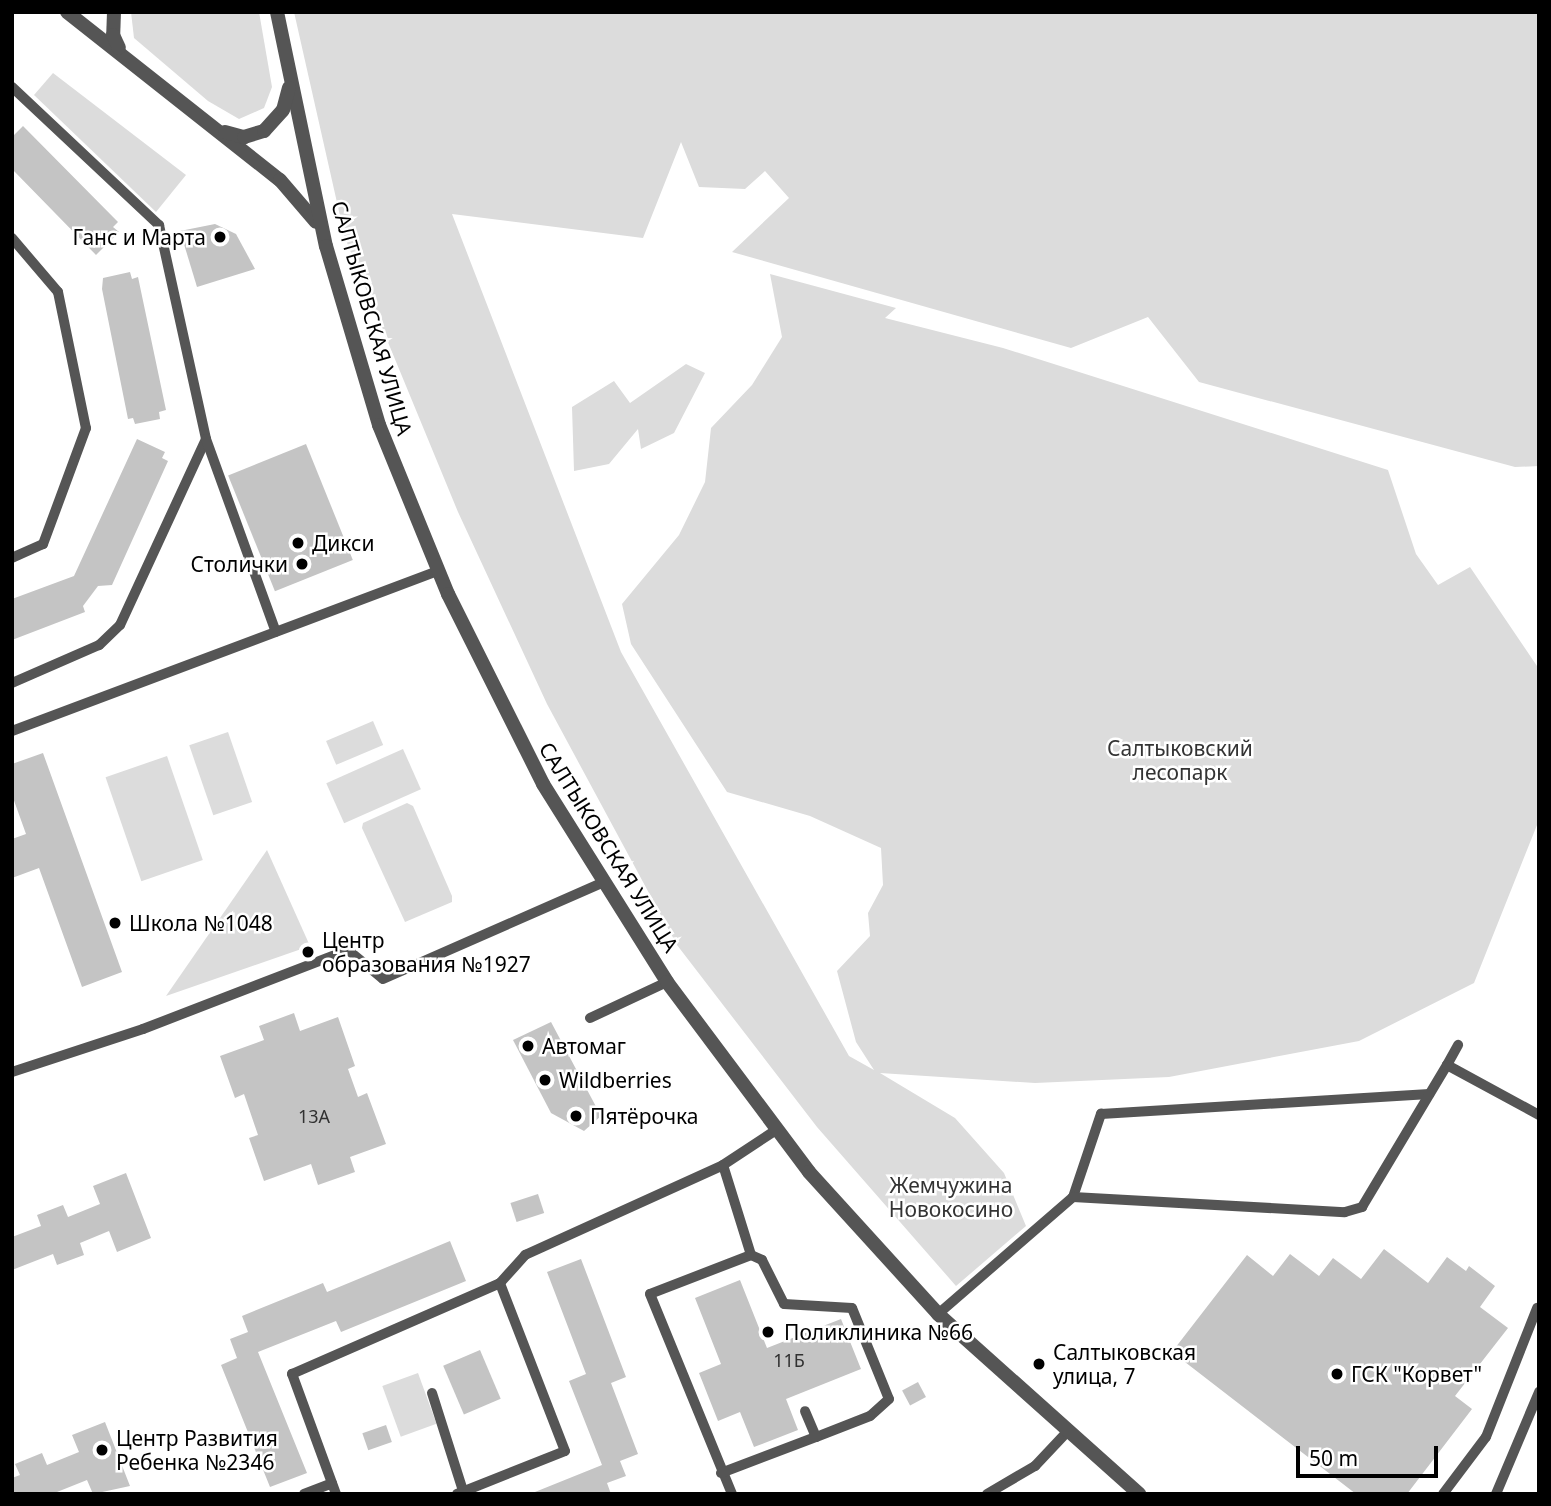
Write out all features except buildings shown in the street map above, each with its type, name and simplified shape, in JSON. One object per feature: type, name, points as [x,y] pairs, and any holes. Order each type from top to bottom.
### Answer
[{"type":"street","points":[[67,12],[127,56],[294,192],[326,246]]},
{"type":"street","points":[[114,12],[113,35],[127,56]]},
{"type":"street","name":"САЛТЫКОВСКАЯ УЛИЦА","points":[[277,12],[326,246],[379,425],[438,571],[515,735],[667,982],[776,1130],[938,1314],[1066,1432],[1139,1494]]},
{"type":"street","name":"САЛТЫКОВСКАЯ УЛИЦА","points":[[197,114],[236,136],[264,131],[283,110],[290,75]]},
{"type":"lane","points":[[12,87],[159,225],[206,439],[276,632]]},
{"type":"lane","points":[[12,238],[58,292],[86,428],[43,544],[12,558]]},
{"type":"lane","points":[[12,683],[99,645],[120,625],[206,439]]},
{"type":"lane","points":[[12,731],[438,571]]},
{"type":"lane","points":[[12,1072],[143,1029],[348,950],[383,979],[604,882]]},
{"type":"lane","points":[[590,1018],[667,982]]},
{"type":"lane","points":[[1073,1197],[1345,1212],[1363,1207],[1458,1045]]},
{"type":"lane","points":[[1447,1065],[1539,1115]]},
{"type":"lane","points":[[938,1314],[1073,1197],[1101,1115],[1429,1094]]},
{"type":"lane","points":[[336,1494],[292,1374],[500,1283],[525,1255],[723,1165],[776,1130]]},
{"type":"lane","points":[[723,1165],[751,1255]]},
{"type":"lane","points":[[721,1473],[870,1416],[888,1399],[852,1308],[784,1304],[762,1260],[751,1255],[650,1294],[721,1473],[732,1494]]},
{"type":"lane","points":[[432,1393],[460,1492],[565,1451],[500,1283]]},
{"type":"lane","points":[[1443,1494],[1486,1437],[1537,1308]]},
{"type":"lane","points":[[1496,1494],[1539,1392]]},
{"type":"lane","points":[[805,1411],[816,1437]]},
{"type":"lane","points":[[987,1494],[1035,1466],[1066,1432]]},
{"type":"lane","points":[[304,1494],[332,1482]]},
{"type":"green space","points":[[131,12],[259,12],[272,87],[264,108],[239,119],[208,101],[134,38]]},
{"type":"green space","points":[[294,12],[1539,12],[1539,466],[1515,467],[1199,382],[1148,317],[1071,348],[732,252],[789,198],[765,171],[745,189],[699,187],[681,142],[643,238],[452,214],[621,652],[849,1056],[874,1070],[856,1042],[837,971],[870,936],[868,913],[883,885],[881,848],[810,816],[727,792],[631,644],[622,604],[679,535],[705,482],[711,428],[752,385],[782,337],[770,274],[896,308],[885,318],[1003,348],[1388,470],[1416,554],[1438,585],[1470,567],[1539,669],[1539,820],[1474,983],[1359,1041],[1169,1077],[1035,1083],[880,1073],[955,1118],[1004,1173],[1026,1226],[956,1286],[817,1127],[677,945],[547,704],[458,512],[345,238]]},
{"type":"green space","points":[[53,73],[186,175],[156,212],[34,95]]},
{"type":"green space","points":[[686,364],[705,373],[674,433],[641,449],[638,429],[609,464],[574,471],[572,407],[614,381],[630,403]]},
{"type":"green space","points":[[373,721],[383,745],[336,765],[326,741]]},
{"type":"green space","points":[[228,732],[252,802],[213,815],[189,745]]},
{"type":"green space","points":[[403,749],[421,789],[344,823],[326,783]]},
{"type":"green space","points":[[167,756],[203,860],[141,881],[106,777]]},
{"type":"green space","points":[[407,803],[413,806],[452,896],[452,902],[405,922],[362,828],[363,823]]},
{"type":"green space","points":[[267,850],[310,946],[166,996]]},
{"type":"green space","points":[[418,1373],[436,1424],[401,1437],[382,1386]]},
{"type":"place","name":"Ганс и Марта","points":[[220,237]]},
{"type":"place","name":"Дикси","points":[[298,543]]},
{"type":"place","name":"Столички","points":[[302,564]]},
{"type":"place","name":"Школа №1048","points":[[115,923]]},
{"type":"place","name":"Центр образования №1927","points":[[308,952]]},
{"type":"place","name":"Автомаг","points":[[528,1046]]},
{"type":"place","name":"Wildberries","points":[[545,1080]]},
{"type":"place","name":"Пятёрочка","points":[[576,1116]]},
{"type":"place","name":"Поликлиника №66","points":[[768,1332]]},
{"type":"place","name":"Салтыковская улица, 7","points":[[1039,1364]]},
{"type":"place","name":"ГСК \"Корвет\"","points":[[1337,1374]]},
{"type":"place","name":"Центр Развития Ребенка №2346","points":[[102,1450]]},
{"type":"park label","name":"Салтыковский лесопарк","points":[[1180,760]]},
{"type":"park label","name":"Жемчужина Новокосино","points":[[951,1197]]}]
